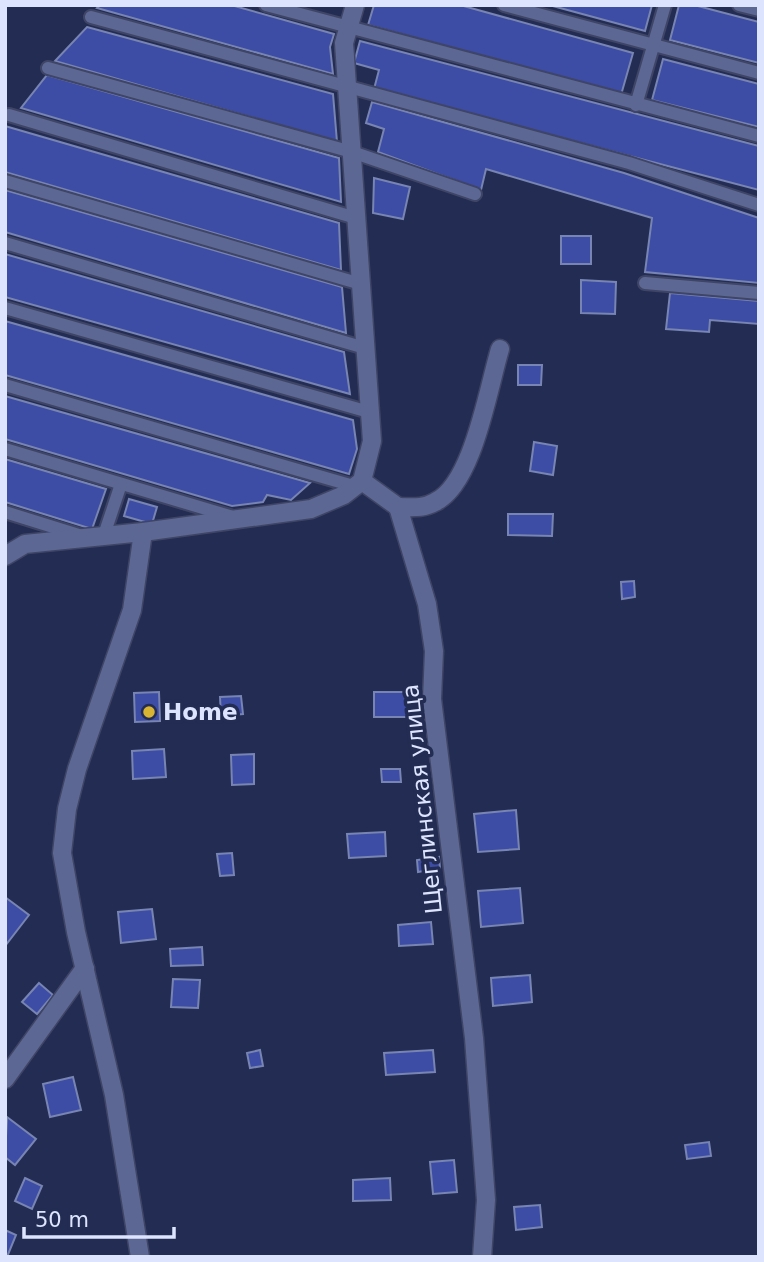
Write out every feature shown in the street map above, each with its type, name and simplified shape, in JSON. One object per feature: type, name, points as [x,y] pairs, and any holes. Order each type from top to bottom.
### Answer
[{"type":"street","points":[[5,556],[25,544],[143,532],[311,509],[360,484],[370,451],[369,412],[344,43],[355,5]]},
{"type":"street","points":[[360,484],[398,507],[421,508],[438,502],[457,483],[468,457],[500,349]]},
{"type":"street","name":"Щеглинская улица","points":[[398,507],[427,604],[434,651],[432,699],[474,1038],[486,1200],[482,1257]]},
{"type":"street","points":[[140,1257],[114,1094],[62,853],[66,809],[76,769],[132,610],[143,532]]},
{"type":"street","points":[[5,1079],[85,968]]},
{"type":"lane","points":[[266,5],[759,136]]},
{"type":"lane","points":[[504,5],[759,74]]},
{"type":"lane","points":[[636,104],[665,5]]},
{"type":"lane","points":[[739,5],[759,10]]},
{"type":"lane","points":[[91,17],[629,163],[759,205]]},
{"type":"lane","points":[[48,68],[352,152],[475,194]]},
{"type":"lane","points":[[9,116],[356,218]]},
{"type":"lane","points":[[5,181],[360,284]]},
{"type":"lane","points":[[5,243],[365,348]]},
{"type":"lane","points":[[645,283],[759,293]]},
{"type":"lane","points":[[5,308],[369,412]]},
{"type":"lane","points":[[5,386],[360,484]]},
{"type":"lane","points":[[5,449],[237,518]]},
{"type":"lane","points":[[104,535],[121,484]]},
{"type":"lane","points":[[5,512],[86,537]]},
{"type":"building","points":[[100,5],[231,5],[334,34],[330,47],[333,74],[97,8]]},
{"type":"building","points":[[374,5],[460,5],[633,53],[621,95],[368,25]]},
{"type":"building","points":[[549,5],[652,5],[645,31]]},
{"type":"building","points":[[679,5],[694,5],[759,22],[759,63],[670,40]]},
{"type":"building","points":[[87,27],[333,94],[337,142],[55,61]]},
{"type":"building","points":[[360,41],[759,146],[759,190],[374,89],[379,70],[354,63]]},
{"type":"building","points":[[663,59],[759,84],[759,127],[652,100]]},
{"type":"building","points":[[47,75],[339,158],[341,202],[21,108]]},
{"type":"building","points":[[372,102],[624,173],[759,218],[759,283],[645,272],[652,218],[486,169],[481,190],[378,152],[384,129],[366,123]]},
{"type":"building","points":[[5,126],[339,223],[341,270],[5,172]]},
{"type":"building","points":[[374,178],[410,187],[403,219],[373,213]]},
{"type":"building","points":[[5,190],[342,287],[346,333],[5,232]]},
{"type":"building","points":[[561,236],[591,236],[591,264],[561,264]]},
{"type":"building","points":[[5,254],[344,352],[350,394],[5,297]]},
{"type":"building","points":[[581,280],[616,282],[615,314],[581,313]]},
{"type":"building","points":[[670,293],[759,301],[759,324],[710,320],[709,332],[666,329]]},
{"type":"building","points":[[5,321],[353,420],[357,449],[349,474],[5,375]]},
{"type":"building","points":[[518,365],[542,365],[541,385],[518,385]]},
{"type":"building","points":[[5,396],[310,483],[291,500],[267,495],[263,502],[232,506],[5,439]]},
{"type":"building","points":[[534,442],[557,446],[553,475],[530,471]]},
{"type":"building","points":[[5,459],[106,489],[92,529],[5,502]]},
{"type":"building","points":[[129,499],[157,507],[152,524],[124,516]]},
{"type":"building","points":[[508,514],[553,514],[552,536],[508,535]]},
{"type":"building","points":[[634,581],[635,597],[622,599],[621,582]]},
{"type":"building","points":[[159,692],[160,721],[135,722],[134,693]]},
{"type":"building","points":[[374,692],[409,692],[409,717],[374,717]]},
{"type":"building","points":[[241,696],[243,714],[221,716],[220,697]]},
{"type":"building","points":[[164,749],[166,777],[133,779],[132,751]]},
{"type":"building","points":[[254,754],[254,784],[232,785],[231,755]]},
{"type":"building","points":[[381,769],[400,769],[401,782],[382,782]]},
{"type":"building","points":[[516,810],[519,849],[478,852],[474,814]]},
{"type":"building","points":[[385,832],[386,856],[349,858],[347,834]]},
{"type":"building","points":[[232,853],[234,875],[220,876],[217,854]]},
{"type":"building","points":[[439,857],[440,868],[418,872],[417,860]]},
{"type":"building","points":[[520,888],[523,923],[481,927],[478,891]]},
{"type":"building","points":[[5,897],[29,915],[5,946]]},
{"type":"building","points":[[152,909],[156,939],[121,943],[118,912]]},
{"type":"building","points":[[431,922],[433,944],[399,946],[398,925]]},
{"type":"building","points":[[202,947],[203,965],[171,966],[170,949]]},
{"type":"building","points":[[530,975],[532,1002],[493,1006],[491,978]]},
{"type":"building","points":[[173,979],[200,980],[198,1008],[171,1007]]},
{"type":"building","points":[[39,983],[53,995],[37,1014],[22,1002]]},
{"type":"building","points":[[260,1050],[263,1066],[250,1068],[247,1053]]},
{"type":"building","points":[[433,1050],[435,1072],[386,1075],[384,1053]]},
{"type":"building","points":[[73,1077],[81,1110],[50,1117],[43,1084]]},
{"type":"building","points":[[7,1117],[36,1139],[15,1165],[5,1157]]},
{"type":"building","points":[[709,1142],[711,1156],[687,1159],[685,1145]]},
{"type":"building","points":[[454,1160],[457,1192],[433,1194],[430,1162]]},
{"type":"building","points":[[25,1178],[42,1186],[32,1209],[15,1201]]},
{"type":"building","points":[[390,1178],[391,1200],[353,1201],[353,1180]]},
{"type":"building","points":[[540,1205],[542,1227],[516,1230],[514,1207]]},
{"type":"building","points":[[5,1230],[16,1235],[7,1257],[5,1257]]},
{"type":"place","name":"Home","points":[[149,712]]}]
